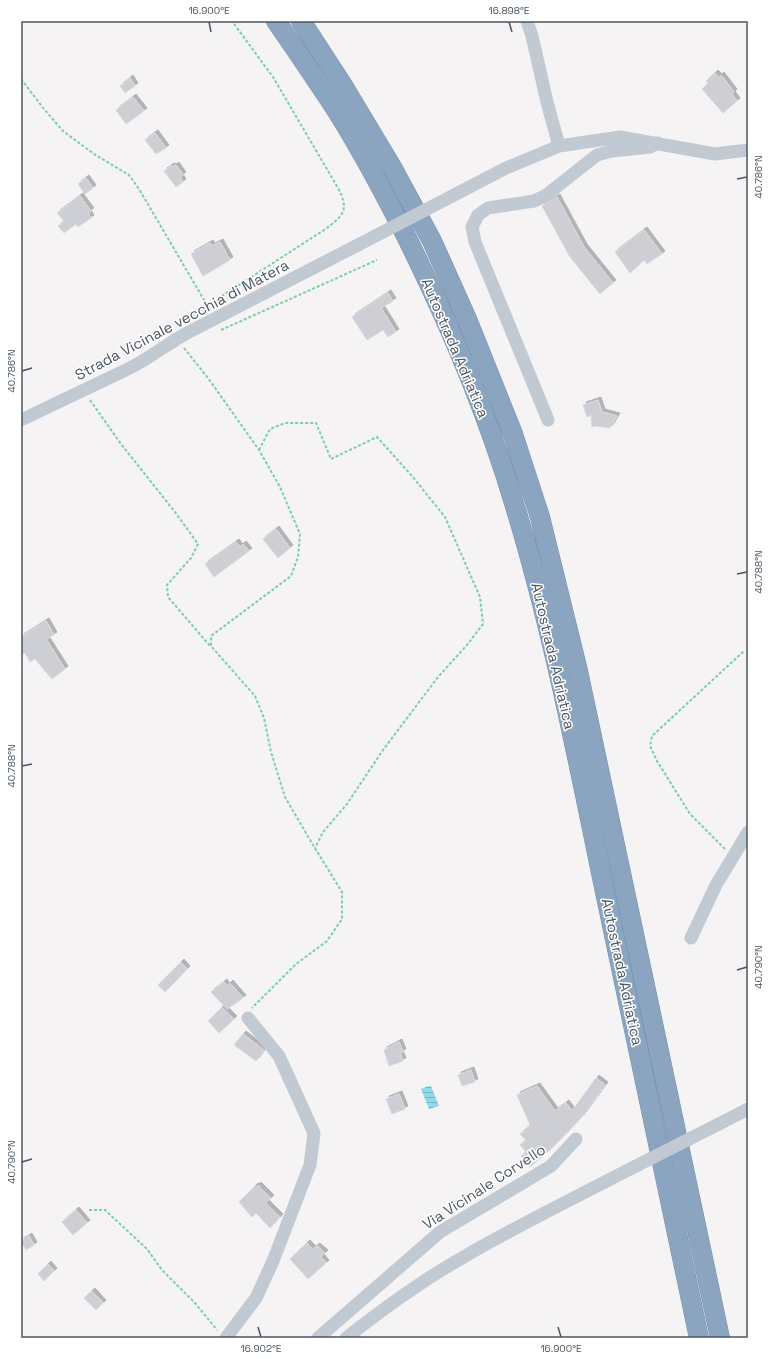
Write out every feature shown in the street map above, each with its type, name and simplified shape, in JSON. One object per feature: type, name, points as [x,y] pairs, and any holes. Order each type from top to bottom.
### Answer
[{"type":"highway","name":"Autostrada Adriatica","points":[[276,21],[332,104],[383,190],[418,260],[452,334],[489,427],[514,501],[538,586],[561,685],[658,1136],[699,1338]]},
{"type":"highway","name":"Autostrada Adriatica","points":[[301,21],[382,149],[432,241],[467,319],[513,434],[540,517],[578,671],[720,1338]]},
{"type":"street","points":[[527,21],[559,146],[620,137],[715,154],[748,150]]},
{"type":"street","points":[[548,420],[475,242],[472,228],[478,215],[488,208],[534,201],[545,196],[597,155],[612,151],[650,147],[658,143]]},
{"type":"street","name":"Strada Vicinale vecchia di Matera","points":[[21,420],[147,360],[165,346],[187,333],[506,168],[559,146]]},
{"type":"street","points":[[691,938],[716,885],[748,832]]},
{"type":"street","points":[[223,1335],[256,1298],[310,1165],[314,1133],[280,1056],[248,1018]]},
{"type":"street","points":[[346,1338],[421,1283],[460,1258],[748,1109]]},
{"type":"street","name":"Via Vicinale Corvello","points":[[318,1338],[440,1232],[551,1166],[576,1139]]},
{"type":"path","points":[[187,318],[324,230],[339,219],[344,210],[344,199],[273,77],[232,21]]},
{"type":"path","points":[[21,80],[64,131],[94,154],[129,175],[139,189],[207,305]]},
{"type":"path","points":[[217,332],[377,260]]},
{"type":"path","points":[[188,345],[183,347],[208,378],[259,450],[280,487],[300,534],[298,557],[291,576],[211,636],[210,646]]},
{"type":"path","points":[[83,390],[121,444],[175,512],[198,544],[191,558],[167,585],[168,597],[255,696],[264,718],[271,752],[285,797],[342,892],[342,919],[327,941],[296,964],[249,1011],[248,1018]]},
{"type":"path","points":[[259,450],[270,429],[285,423],[316,423],[331,459],[377,437],[412,476],[445,517],[480,597],[483,624],[467,645],[438,677],[383,750],[347,804],[323,832],[315,848]]},
{"type":"path","points":[[732,858],[690,814],[657,761],[650,746],[652,736],[744,651]]},
{"type":"path","points":[[89,1210],[105,1210],[148,1249],[162,1270],[195,1303],[223,1335]]},
{"type":"water","points":[[431,1086],[439,1106],[429,1109],[421,1089]]},
{"type":"building","points":[[715,73],[719,77],[721,75],[734,92],[732,94],[737,101],[723,113],[702,89],[708,83],[706,81]]},
{"type":"building","points":[[130,78],[135,86],[125,93],[120,86]]},
{"type":"building","points":[[133,97],[144,111],[126,124],[116,110]]},
{"type":"building","points":[[155,133],[166,148],[156,154],[145,140]]},
{"type":"building","points":[[176,165],[183,175],[180,177],[183,182],[176,187],[164,171],[171,166],[173,167]]},
{"type":"building","points":[[86,178],[93,188],[85,194],[78,184]]},
{"type":"building","points":[[80,196],[91,211],[88,213],[91,218],[78,227],[76,224],[64,233],[58,226],[64,221],[57,213]]},
{"type":"building","points":[[557,197],[584,247],[613,283],[600,294],[570,257],[542,206]]},
{"type":"building","points":[[644,230],[662,254],[647,264],[644,260],[630,273],[615,252]]},
{"type":"building","points":[[220,242],[230,260],[203,276],[191,254],[210,243],[212,246]]},
{"type":"building","points":[[388,293],[393,301],[381,308],[396,332],[388,337],[383,330],[367,340],[352,317]]},
{"type":"building","points":[[598,400],[602,412],[617,416],[610,428],[592,427],[591,415],[587,417],[583,405]]},
{"type":"building","points":[[276,529],[290,548],[278,558],[263,539]]},
{"type":"building","points":[[236,542],[240,547],[243,544],[249,551],[214,577],[205,564]]},
{"type":"building","points":[[46,621],[54,635],[46,639],[65,669],[52,679],[35,659],[30,662],[25,653],[21,655],[21,637]]},
{"type":"building","points":[[181,962],[187,969],[165,992],[158,985]]},
{"type":"building","points":[[224,982],[227,986],[230,983],[243,998],[227,1009],[211,992]]},
{"type":"building","points":[[222,1007],[234,1019],[219,1033],[208,1021]]},
{"type":"building","points":[[243,1034],[264,1050],[256,1061],[234,1045]]},
{"type":"building","points":[[399,1042],[403,1052],[400,1053],[403,1061],[389,1066],[384,1050]]},
{"type":"building","points":[[471,1070],[475,1082],[462,1086],[458,1075]]},
{"type":"building","points":[[596,1078],[605,1085],[580,1119],[551,1149],[530,1167],[521,1156],[526,1152],[520,1145],[526,1140],[520,1134],[530,1125],[517,1095],[537,1086],[555,1111],[566,1103],[572,1111]]},
{"type":"building","points":[[399,1094],[405,1109],[392,1114],[386,1099]]},
{"type":"building","points":[[258,1185],[271,1198],[266,1203],[280,1217],[270,1228],[256,1213],[252,1217],[239,1202],[255,1186],[256,1187]]},
{"type":"building","points":[[76,1210],[87,1223],[73,1235],[62,1222]]},
{"type":"building","points":[[29,1236],[34,1245],[26,1250],[21,1241]]},
{"type":"building","points":[[307,1243],[313,1249],[317,1246],[325,1253],[321,1257],[326,1263],[308,1279],[290,1259]]},
{"type":"building","points":[[48,1264],[54,1271],[44,1281],[38,1274]]},
{"type":"building","points":[[92,1291],[103,1303],[96,1310],[84,1298]]}]
